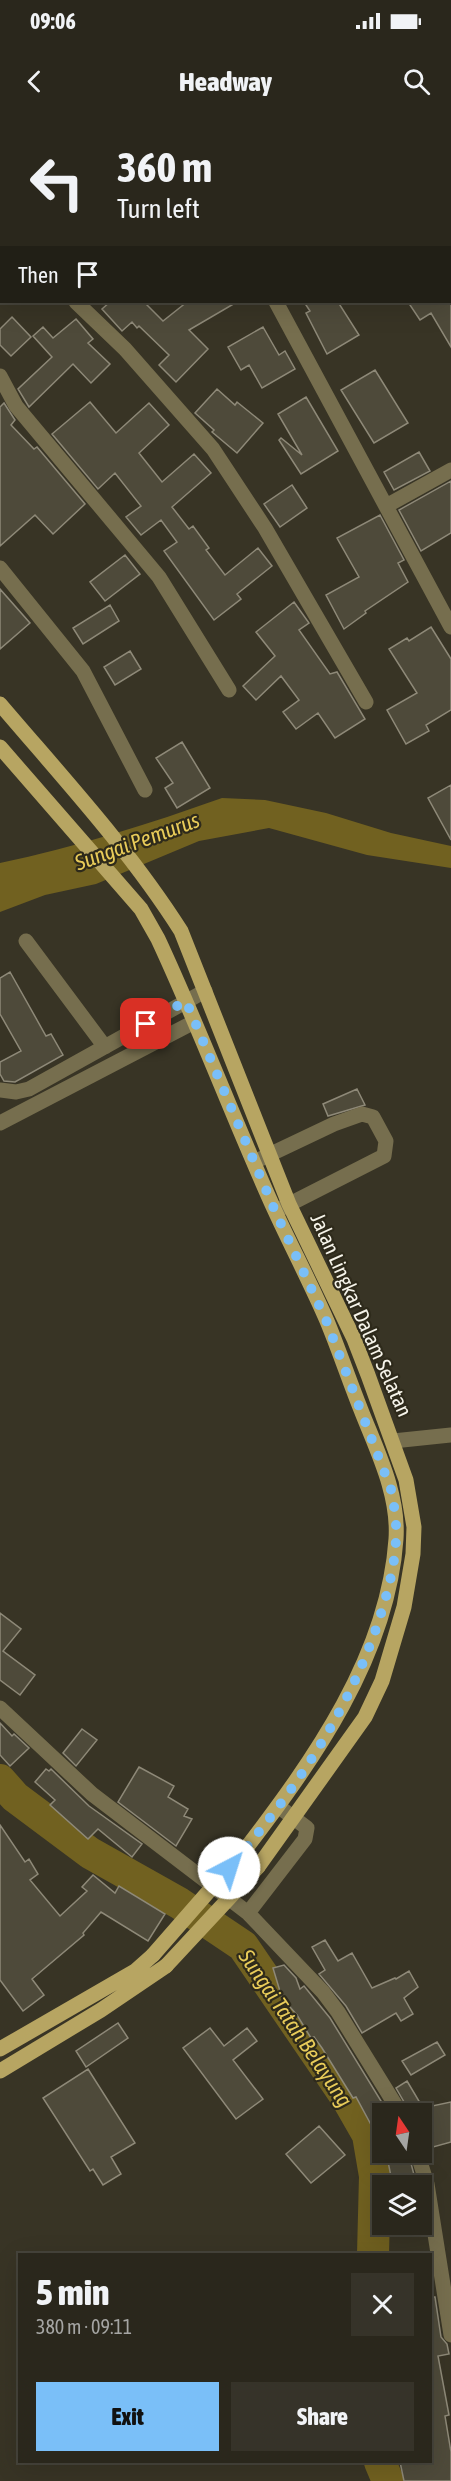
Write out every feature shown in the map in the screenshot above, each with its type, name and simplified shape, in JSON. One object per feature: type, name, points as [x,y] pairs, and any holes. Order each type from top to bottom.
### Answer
[{"type":"main road","name":"Jalan Lingkar Dalam Selatan","points":[[0,704],[76,792],[156,893],[181,931],[289,1204],[354,1338],[406,1480],[414,1527],[413,1554],[404,1607],[378,1689],[365,1717],[258,1867],[166,1966],[102,2010],[0,2071]]},
{"type":"main road","name":"Jalan Lingkar Dalam Selatan","points":[[0,747],[141,909],[158,939],[275,1211],[326,1320],[392,1492],[396,1536],[388,1592],[367,1656],[356,1679],[331,1730],[244,1851],[153,1955],[135,1971],[0,2049]]},
{"type":"main road","points":[[356,1679],[378,1689]]},
{"type":"street","points":[[77,303],[125,349],[213,449],[265,528],[366,702]]},
{"type":"street","points":[[277,303],[451,627]]},
{"type":"street","points":[[0,376],[16,406],[159,577],[229,690]]},
{"type":"street","points":[[386,506],[451,470]]},
{"type":"street","points":[[0,568],[83,671],[145,790]]},
{"type":"street","points":[[26,941],[105,1047]]},
{"type":"street","points":[[0,1090],[16,1092],[29,1089],[205,991]]},
{"type":"street","points":[[0,1123],[194,1022]]},
{"type":"street","points":[[254,1162],[333,1124],[362,1114],[373,1117],[386,1142],[384,1156],[275,1211]]},
{"type":"street","points":[[393,1441],[451,1435]]},
{"type":"street","points":[[0,1708],[92,1794],[248,1913],[323,1992],[338,2012],[394,2103]]},
{"type":"street","points":[[248,1913],[305,1839],[307,1828],[278,1806]]},
{"type":"street","points":[[420,2163],[427,2184],[451,2335]]},
{"type":"water","name":"Sungai Pemurus","points":[[222,798],[265,800],[326,813],[391,833],[451,846],[451,868],[367,855],[269,828],[199,841],[96,884],[45,895],[0,912],[0,863],[112,834]]},
{"type":"building","points":[[109,303],[145,303],[163,321],[186,303],[235,303],[189,330],[208,349],[176,382],[159,365],[169,355],[139,326],[137,328],[132,322],[122,331],[102,309]]},
{"type":"building","points":[[305,303],[339,303],[359,335],[327,354],[306,313],[310,311]]},
{"type":"building","points":[[409,303],[451,303],[451,347],[431,313],[420,320]]},
{"type":"building","points":[[12,317],[31,337],[11,356],[0,345],[0,329]]},
{"type":"building","points":[[76,319],[93,339],[88,343],[110,364],[91,383],[73,364],[29,407],[18,389],[52,357],[33,336],[43,327],[53,338]]},
{"type":"building","points":[[263,327],[279,355],[285,351],[295,369],[262,388],[249,365],[241,370],[228,347]]},
{"type":"building","points":[[375,370],[408,423],[374,443],[341,390]]},
{"type":"building","points":[[217,389],[235,405],[237,402],[263,423],[237,453],[212,432],[214,430],[195,413]]},
{"type":"building","points":[[306,397],[338,451],[301,474],[279,440],[281,438],[302,455],[278,414]]},
{"type":"building","points":[[90,402],[116,433],[149,403],[169,425],[139,453],[162,482],[194,454],[211,473],[172,507],[189,529],[193,526],[209,548],[206,550],[225,575],[258,548],[272,566],[237,594],[241,599],[214,620],[164,551],[177,542],[161,520],[141,535],[126,517],[141,506],[115,473],[98,489],[52,434]]},
{"type":"building","points":[[4,403],[15,420],[11,425],[34,449],[37,447],[85,504],[53,534],[35,515],[0,546],[0,407]]},
{"type":"building","points":[[419,452],[430,471],[394,490],[384,472]]},
{"type":"building","points":[[451,481],[451,533],[421,551],[399,510]]},
{"type":"building","points":[[292,485],[307,508],[280,527],[264,504]]},
{"type":"building","points":[[380,515],[404,560],[398,563],[408,582],[365,611],[366,613],[344,629],[326,595],[359,577],[337,538]]},
{"type":"building","points":[[125,555],[140,574],[105,601],[90,582]]},
{"type":"building","points":[[0,589],[30,623],[0,649]]},
{"type":"building","points":[[294,602],[309,623],[299,630],[330,674],[337,672],[365,719],[335,738],[318,713],[296,729],[283,712],[299,700],[281,676],[256,700],[243,686],[275,656],[256,632]]},
{"type":"building","points":[[110,605],[119,621],[83,644],[73,628]]},
{"type":"building","points":[[431,627],[451,659],[451,710],[426,725],[429,731],[406,744],[387,710],[417,693],[389,649],[407,638],[409,641]]},
{"type":"building","points":[[130,651],[141,669],[115,685],[104,667]]},
{"type":"building","points":[[182,742],[210,788],[177,808],[165,788],[173,783],[156,758]]},
{"type":"building","points":[[451,785],[451,840],[428,798]]},
{"type":"building","points":[[10,972],[46,1036],[51,1034],[63,1055],[15,1082],[4,1081],[0,1074],[0,1062],[21,1051],[0,1014],[0,978]]},
{"type":"building","points":[[357,1089],[365,1105],[328,1116],[323,1104]]},
{"type":"building","points":[[0,1613],[21,1629],[3,1651],[35,1675],[20,1695],[0,1680]]},
{"type":"building","points":[[0,1723],[12,1736],[14,1734],[29,1748],[10,1766],[0,1755]]},
{"type":"building","points":[[82,1729],[97,1740],[76,1766],[63,1753]]},
{"type":"building","points":[[139,1767],[174,1786],[168,1797],[188,1809],[184,1816],[192,1819],[176,1846],[118,1802]]},
{"type":"building","points":[[46,1769],[49,1771],[51,1769],[89,1806],[142,1844],[132,1857],[98,1829],[88,1839],[50,1805],[55,1800],[35,1782]]},
{"type":"building","points":[[0,1825],[25,1862],[29,1859],[38,1874],[30,1880],[60,1916],[87,1891],[82,1887],[93,1875],[115,1893],[119,1886],[165,1914],[148,1941],[101,1912],[83,1933],[84,1935],[32,1979],[44,1995],[23,2011],[0,1980]]},
{"type":"building","points":[[325,1940],[338,1961],[352,1953],[372,1988],[396,1979],[409,1971],[418,1987],[404,1998],[413,2014],[401,2021],[396,2013],[362,2033],[346,2006],[319,1974],[325,1970],[312,1947]]},
{"type":"building","points":[[284,1965],[296,1978],[300,1989],[304,1986],[330,2018],[382,2103],[372,2103],[372,2127],[356,2097],[353,2098],[322,2048],[314,2037],[311,2038],[297,2015],[282,1998],[273,1968]]},
{"type":"building","points":[[118,2023],[128,2038],[86,2067],[76,2051]]},
{"type":"building","points":[[210,2028],[224,2046],[247,2028],[257,2041],[233,2060],[263,2099],[236,2119],[183,2048]]},
{"type":"building","points":[[437,2042],[445,2055],[411,2075],[402,2061]]},
{"type":"building","points":[[88,2069],[135,2143],[111,2157],[121,2174],[103,2185],[93,2169],[90,2171],[43,2098]]},
{"type":"building","points":[[407,2081],[420,2103],[405,2103],[396,2088]]},
{"type":"building","points":[[451,2102],[451,2142],[432,2147],[432,2106]]},
{"type":"building","points":[[319,2126],[345,2155],[311,2183],[286,2154]]},
{"type":"building","points":[[388,2163],[411,2163],[414,2175],[391,2175]]},
{"type":"building","points":[[432,2297],[435,2297],[441,2337],[447,2344],[449,2354],[438,2356],[449,2415],[445,2416],[451,2452],[451,2481],[404,2481],[400,2463],[432,2463]]},
{"type":"waterway","name":"Sungai Tatah Belayung","points":[[0,1780],[15,1797],[90,1853],[179,1903],[243,1946],[348,2100],[368,2135],[375,2176],[373,2253]]},
{"type":"waterway","name":"Sungai Tatah Belayung","points":[[380,2463],[388,2481]]},
{"type":"route","points":[[146,1024],[186,1001],[275,1211],[326,1320],[392,1492],[396,1536],[395,1553],[388,1592],[367,1656],[331,1730],[278,1806],[229,1868]]}]
